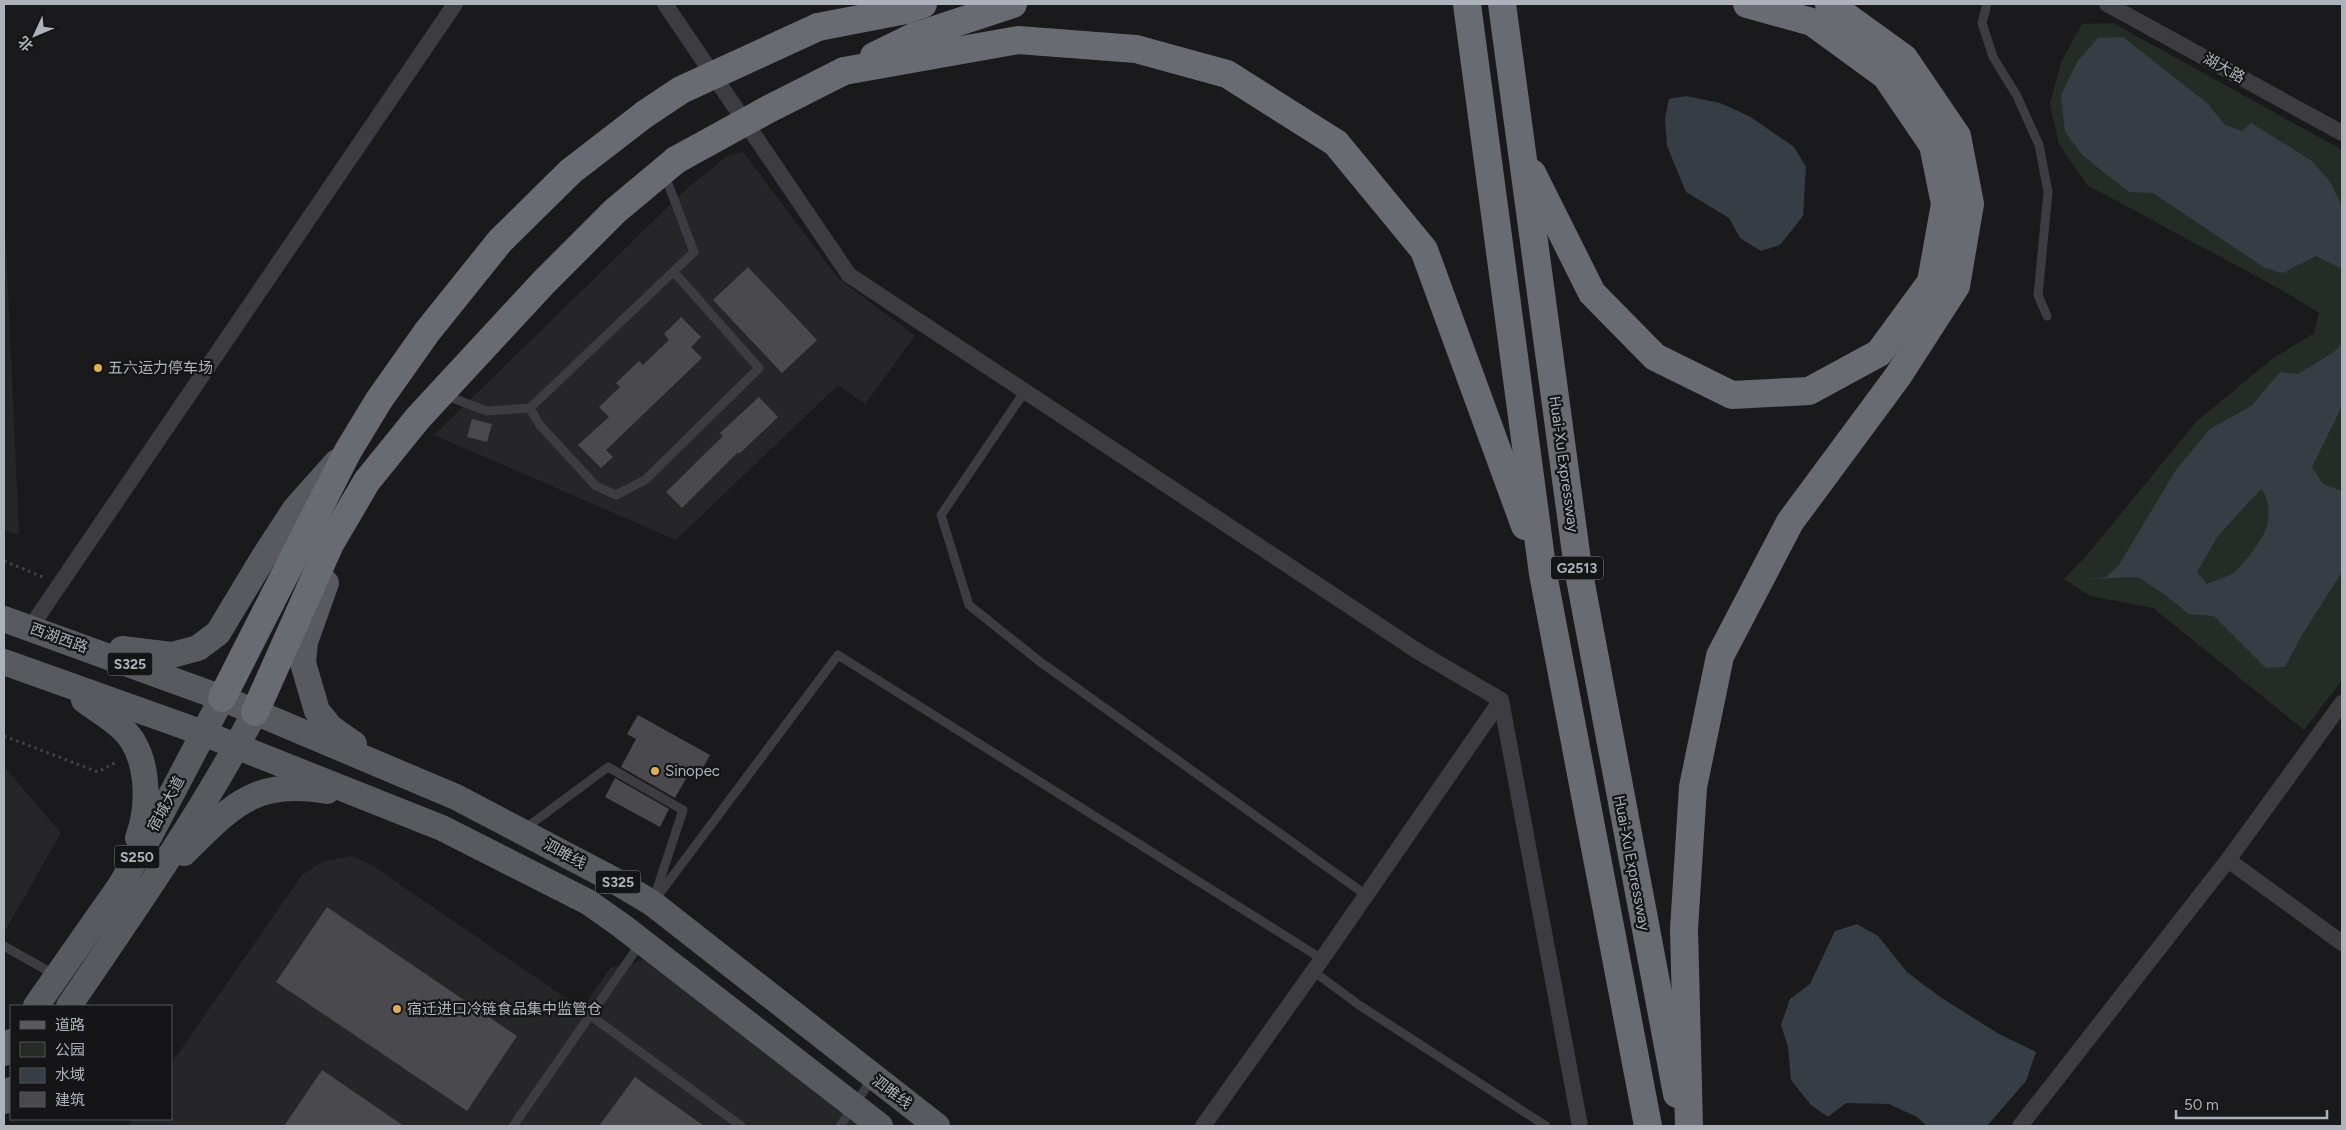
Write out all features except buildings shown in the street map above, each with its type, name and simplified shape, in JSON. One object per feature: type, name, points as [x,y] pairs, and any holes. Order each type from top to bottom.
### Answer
[{"type":"highway","points":[[222,698],[348,450],[379,400],[427,332],[500,241],[570,171],[645,114],[681,90],[818,27],[882,4]]},
{"type":"highway","points":[[818,27],[906,10],[923,4]]},
{"type":"highway","points":[[255,712],[330,544],[367,481],[418,418],[544,282],[615,211],[669,165],[767,110],[913,37],[1013,4]]},
{"type":"highway","name":"G2513","points":[[1467,4],[1543,574],[1648,1126]]},
{"type":"highway","name":"Huai-Xu Expressway","points":[[1502,4],[1578,568],[1673,1083],[1688,1126]]},
{"type":"highway","points":[[1688,1126],[1684,929],[1693,787],[1720,656],[1790,522],[1898,376],[1956,286],[1970,204],[1957,136],[1904,58],[1820,13],[1747,4]]},
{"type":"highway","points":[[1522,154],[1592,293],[1655,358],[1732,395],[1809,391],[1879,353],[1931,282],[1944,204],[1933,145],[1886,76],[1820,13]]},
{"type":"highway","points":[[844,71],[1018,40],[1136,49],[1227,74],[1336,143],[1424,250],[1543,574]]},
{"type":"main road","points":[[60,638],[144,653],[172,655],[198,648],[218,633],[264,555],[295,510],[348,450]]},
{"type":"main road","points":[[367,481],[314,611],[304,642],[303,663],[317,711],[332,728],[394,771]]},
{"type":"main road","name":"西湖西路","points":[[4,619],[222,698],[255,712]]},
{"type":"main road","name":"S325","points":[[4,662],[203,733],[442,828],[588,902],[642,941],[847,1116],[880,1126]]},
{"type":"main road","points":[[45,677],[114,721],[132,740],[141,763],[146,797],[141,830],[120,886]]},
{"type":"main road","name":"宿城大道","points":[[37,1005],[120,886],[150,835],[222,698]]},
{"type":"main road","name":"宿城大道","points":[[70,1005],[174,852],[255,712]]},
{"type":"main road","name":"泗睢线","points":[[255,712],[456,797],[610,878],[652,903],[873,1078],[937,1126]]},
{"type":"main road","points":[[140,902],[200,837],[233,806],[255,794],[304,787],[366,797]]},
{"type":"street","points":[[30,628],[455,4]]},
{"type":"street","points":[[665,4],[849,275],[1418,652],[1501,700],[1580,1126]]},
{"type":"street","name":"湖大路","points":[[2107,4],[2342,133]]},
{"type":"street","points":[[1202,1126],[1366,896],[1501,700]]},
{"type":"street","points":[[2020,1126],[2228,860],[2342,703]]},
{"type":"street","points":[[2228,860],[2342,943]]},
{"type":"lane","points":[[1987,4],[1982,23],[1993,57],[2018,96],[2039,145],[2048,192],[2038,295],[2047,316]]},
{"type":"lane","points":[[441,394],[487,411],[530,408],[694,252],[669,165]]},
{"type":"lane","points":[[530,408],[539,424],[596,486],[616,495],[645,480],[759,368],[674,272]]},
{"type":"lane","points":[[1025,391],[941,515],[970,605],[1039,661],[1366,896]]},
{"type":"lane","points":[[652,903],[838,655],[1317,965],[1358,1005],[1546,1126]]},
{"type":"lane","points":[[521,831],[608,767],[683,810],[652,903]]},
{"type":"lane","points":[[515,1126],[642,941]]},
{"type":"lane","points":[[4,946],[58,976]]},
{"type":"lane","points":[[590,1015],[742,1126]]},
{"type":"lane","points":[[847,1116],[873,1078]]},
{"type":"path","points":[[4,561],[60,584]]},
{"type":"path","points":[[4,736],[98,772],[136,751]]},
{"type":"shaded area","points":[[743,152],[838,278],[915,336],[865,404],[838,385],[676,540],[434,435],[683,192],[727,156]]},
{"type":"shaded area","points":[[4,201],[19,535],[4,530]]},
{"type":"shaded area","points":[[4,767],[61,833],[4,933]]},
{"type":"shaded area","points":[[352,856],[370,864],[582,1009],[610,968],[651,958],[866,1126],[128,1126],[132,1120],[172,1120],[172,1063],[302,875],[323,861]]},
{"type":"green space","points":[[2113,23],[2342,150],[2342,680],[2304,730],[2153,608],[2090,596],[2064,579],[2087,555],[2196,422],[2272,359],[2314,333],[2319,313],[2280,289],[2087,185],[2059,144],[2050,104],[2061,62],[2082,24]]},
{"type":"water","points":[[2123,37],[2207,103],[2225,125],[2242,131],[2251,123],[2312,161],[2330,182],[2342,206],[2342,269],[2316,256],[2283,273],[2265,268],[2153,193],[2129,192],[2083,156],[2065,132],[2061,95],[2077,62],[2098,38]]},
{"type":"water","points":[[1686,96],[1720,103],[1749,116],[1794,147],[1806,167],[1803,216],[1780,245],[1761,251],[1740,238],[1729,218],[1686,192],[1667,146],[1665,119],[1669,99]]},
{"type":"water","points":[[2342,344],[2342,406],[2312,467],[2323,484],[2342,491],[2342,572],[2302,635],[2285,667],[2266,668],[2214,616],[2189,614],[2164,594],[2138,577],[2087,579],[2106,577],[2119,565],[2176,470],[2210,429],[2251,406],[2280,372],[2298,374],[2334,352]],"holes":[[[2261,489],[2264,492],[2268,506],[2268,517],[2267,526],[2262,537],[2236,571],[2207,584],[2197,572],[2218,536]]]},
{"type":"water","points":[[1857,924],[1878,936],[1907,972],[1940,997],[1999,1034],[2036,1052],[2026,1081],[1987,1126],[1927,1126],[1917,1117],[1889,1104],[1846,1103],[1828,1117],[1811,1105],[1791,1080],[1788,1047],[1781,1025],[1790,999],[1810,984],[1835,931]]},
{"type":"place","name":"五六运力停车场","points":[[98,368]]},
{"type":"place","name":"Sinopec","points":[[655,771]]},
{"type":"place","name":"宿迁进口冷链食品集中监管仓","points":[[397,1009]]}]
